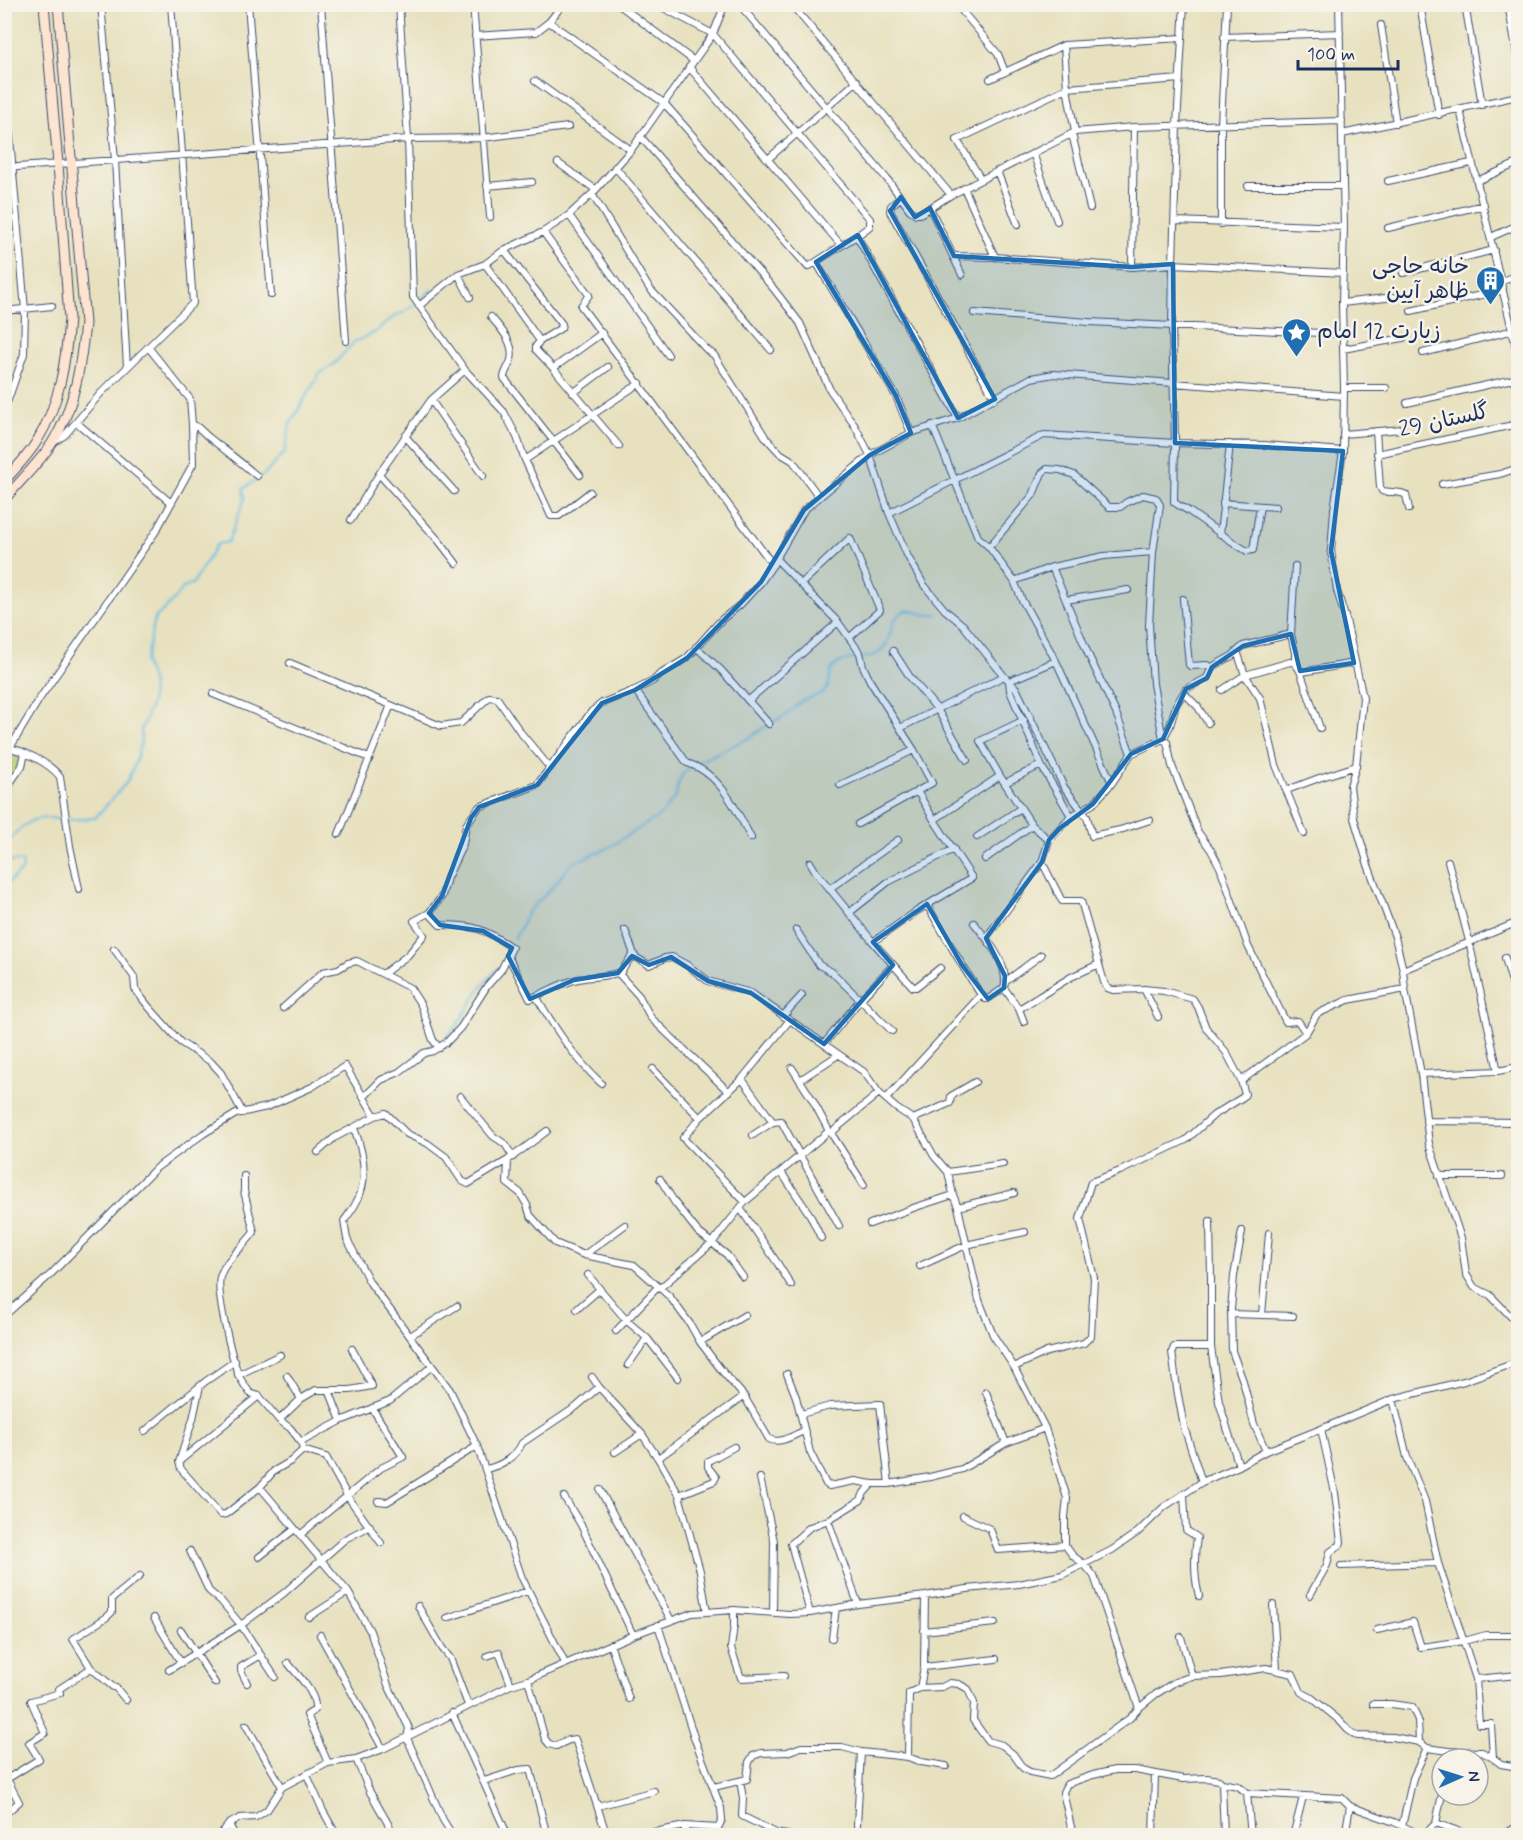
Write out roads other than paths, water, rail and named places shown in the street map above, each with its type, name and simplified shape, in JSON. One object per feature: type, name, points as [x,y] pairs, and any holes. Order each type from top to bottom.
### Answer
[{"type":"street","points":[[4,481],[38,440],[56,399],[66,359],[69,319],[44,4]]},
{"type":"street","points":[[4,500],[52,443],[66,416],[78,379],[85,323],[58,4]]},
{"type":"street","points":[[100,4],[115,160],[127,367]]},
{"type":"street","points":[[52,443],[65,435],[101,393],[193,303],[171,4]]},
{"type":"street","points":[[248,4],[271,296]]},
{"type":"street","points":[[321,4],[346,342]]},
{"type":"street","points":[[399,4],[408,139],[413,297],[465,370],[504,412],[551,516],[559,516],[590,492]]},
{"type":"street","points":[[473,4],[490,217]]},
{"type":"street","points":[[476,36],[536,32],[549,22],[563,4]]},
{"type":"street","points":[[618,4],[694,61]]},
{"type":"street","points":[[549,22],[664,103],[808,267],[870,226],[870,219],[713,34],[656,4]]},
{"type":"street","points":[[419,306],[458,274],[485,264],[504,250],[543,232],[569,215],[594,191],[631,150],[694,61],[713,34],[726,4]]},
{"type":"street","points":[[739,4],[827,107],[910,210],[916,214],[920,214],[981,179],[1074,133],[1178,125],[1342,121]]},
{"type":"street","points":[[791,4],[951,195]]},
{"type":"street","points":[[956,4],[998,54],[1005,72]]},
{"type":"street","points":[[1184,4],[1173,264],[1174,504],[1184,508],[1247,551],[1253,550],[1260,506]]},
{"type":"street","points":[[1221,224],[1221,124],[1227,4]]},
{"type":"street","points":[[1339,4],[1344,227],[1342,303],[1344,396],[1343,451],[1334,509],[1331,551],[1337,591],[1346,620],[1363,698],[1356,766],[1350,786],[1354,818],[1368,865],[1395,937],[1421,1074],[1430,1144],[1461,1238],[1466,1274],[1474,1287],[1490,1295],[1518,1324]]},
{"type":"street","points":[[1420,4],[1438,115]]},
{"type":"street","points":[[1464,4],[1482,105]]},
{"type":"street","points":[[1508,4],[1518,60]]},
{"type":"street","points":[[1381,25],[1396,123]]},
{"type":"street","points":[[1224,36],[1340,33]]},
{"type":"street","points":[[990,79],[1064,45],[1182,38]]},
{"type":"street","points":[[1064,45],[1067,88],[1074,133],[1090,208]]},
{"type":"street","points":[[689,67],[841,245]]},
{"type":"street","points":[[4,70],[25,310],[24,354],[8,400],[4,405]]},
{"type":"street","points":[[981,179],[957,140],[1067,88],[1180,79]]},
{"type":"street","points":[[535,81],[631,150]]},
{"type":"street","points":[[768,159],[857,81]]},
{"type":"street","points":[[1342,134],[1518,96]]},
{"type":"street","points":[[1460,110],[1503,290],[1516,330],[1518,355]]},
{"type":"street","points":[[4,168],[408,139],[482,138],[568,127]]},
{"type":"street","points":[[1132,267],[1134,127]]},
{"type":"street","points":[[640,136],[773,288],[800,323],[830,390],[855,426],[870,455],[889,513],[908,557],[924,585],[945,610],[963,625],[1016,687],[1050,762],[1064,787],[1087,817],[1094,836],[1150,820]]},
{"type":"street","points":[[1033,153],[1057,221]]},
{"type":"street","points":[[558,163],[594,191],[649,288],[714,355],[766,438],[780,453],[793,461],[819,497]]},
{"type":"street","points":[[1388,181],[1471,163]]},
{"type":"street","points":[[1477,181],[1518,163]]},
{"type":"street","points":[[615,167],[771,350]]},
{"type":"street","points":[[997,171],[1018,225]]},
{"type":"street","points":[[487,186],[531,182]]},
{"type":"street","points":[[1248,186],[1343,186]]},
{"type":"street","points":[[964,188],[995,256]]},
{"type":"street","points":[[901,197],[891,206],[890,211],[995,399]]},
{"type":"street","points":[[1388,228],[1484,205]]},
{"type":"street","points":[[930,208],[962,275]]},
{"type":"street","points":[[569,215],[668,355]]},
{"type":"street","points":[[1175,221],[1344,227]]},
{"type":"street","points":[[1491,237],[1518,225]]},
{"type":"street","points":[[543,232],[589,295],[581,306],[774,562],[801,584],[838,622],[861,657],[870,681],[932,783],[858,824]]},
{"type":"street","points":[[858,235],[958,418]]},
{"type":"street","points":[[504,250],[562,324],[561,328],[540,341],[536,350],[620,446]]},
{"type":"street","points":[[1403,273],[1494,250]]},
{"type":"street","points":[[954,256],[995,256],[1132,267],[1173,264],[1343,273]]},
{"type":"street","points":[[816,262],[896,396],[911,433]]},
{"type":"street","points":[[485,264],[540,341]]},
{"type":"street","points":[[458,274],[470,297]]},
{"type":"street","points":[[1501,282],[1518,274]]},
{"type":"street","points":[[1411,311],[1503,290]]},
{"type":"street","points":[[1342,303],[1394,297]]},
{"type":"street","points":[[4,311],[52,306]]},
{"type":"street","points":[[974,313],[1089,322],[1342,334]]},
{"type":"street","points":[[491,317],[504,332],[512,351],[504,378],[580,475]]},
{"type":"street","points":[[1423,353],[1516,330]]},
{"type":"street","points":[[554,369],[602,333]]},
{"type":"street","points":[[1343,349],[1403,338]]},
{"type":"street","points":[[79,889],[60,777],[55,770],[26,753],[7,747],[156,531],[192,464],[190,399],[148,347]]},
{"type":"street","points":[[573,393],[608,367]]},
{"type":"street","points":[[351,520],[379,474],[431,400],[465,370]]},
{"type":"street","points":[[383,974],[408,955],[424,935],[414,921],[429,913],[442,896],[447,878],[463,844],[466,825],[479,807],[537,785],[592,711],[602,703],[635,690],[687,658],[722,620],[752,593],[774,562],[804,510],[870,455],[911,433],[958,418],[1031,378],[1054,374],[1344,396]]},
{"type":"street","points":[[1407,403],[1518,378]]},
{"type":"street","points":[[525,460],[639,383]]},
{"type":"street","points":[[1344,388],[1386,388]]},
{"type":"street","points":[[431,400],[483,476]]},
{"type":"street","points":[[76,422],[171,503]]},
{"type":"street","points":[[192,424],[203,429],[207,437],[227,450],[257,476]]},
{"type":"street","name":"گلستان 29","points":[[1377,454],[1518,424]]},
{"type":"street","points":[[932,425],[978,537],[989,547],[1014,581],[1056,661],[1112,783]]},
{"type":"street","points":[[1343,434],[1402,429]]},
{"type":"street","points":[[1376,431],[1380,487],[1382,491],[1401,492],[1406,495],[1409,509]]},
{"type":"street","points":[[889,513],[1044,435],[1343,451]]},
{"type":"street","points":[[405,436],[454,491]]},
{"type":"street","points":[[1220,534],[1230,444]]},
{"type":"street","points":[[1442,484],[1500,474],[1518,468]]},
{"type":"street","points":[[989,547],[1033,495],[1042,473],[1047,470],[1060,470],[1074,475],[1109,507],[1120,507],[1143,495],[1156,498],[1160,505],[1153,552],[1149,626],[1153,684],[1163,739],[1167,742],[1179,785],[1198,832],[1220,867],[1248,946],[1286,1022],[1298,1021],[1306,1032]]},
{"type":"street","points":[[379,474],[456,563]]},
{"type":"street","points":[[1223,503],[1276,507]]},
{"type":"street","points":[[801,584],[850,538],[880,610],[849,638]]},
{"type":"street","points":[[1014,581],[1052,567],[1104,556],[1153,552]]},
{"type":"street","points":[[1295,566],[1290,634],[1295,663],[1320,728]]},
{"type":"street","points":[[1052,567],[1116,713],[1131,754]]},
{"type":"street","points":[[1066,600],[1128,590]]},
{"type":"street","points":[[1184,599],[1189,665],[1212,667]]},
{"type":"street","points":[[749,700],[838,622]]},
{"type":"street","points":[[986,938],[1042,862],[1049,840],[1071,816],[1093,804],[1112,783],[1131,754],[1163,739],[1185,689],[1207,678],[1212,667],[1232,656],[1243,646],[1290,634]]},
{"type":"street","points":[[696,647],[721,670],[769,724]]},
{"type":"street","points":[[893,651],[910,677],[937,709],[967,760]]},
{"type":"street","points":[[1237,651],[1245,675],[1260,698],[1276,765],[1304,834]]},
{"type":"street","points":[[900,728],[1006,678],[1056,661]]},
{"type":"street","points":[[1222,690],[1245,675],[1290,662],[1295,663]]},
{"type":"street","points":[[290,663],[441,726],[461,723],[489,697],[493,696],[497,698],[521,734],[550,768]]},
{"type":"street","points":[[1300,671],[1354,663]]},
{"type":"street","points":[[1006,678],[1022,722],[1042,766],[1071,816]]},
{"type":"street","points":[[635,690],[687,763],[706,772],[727,795],[751,838]]},
{"type":"street","points":[[1184,693],[1198,707],[1208,723]]},
{"type":"street","points":[[213,694],[369,758]]},
{"type":"street","points":[[339,834],[391,705]]},
{"type":"street","points":[[1030,717],[980,741],[1032,825],[1049,840]]},
{"type":"street","points":[[840,785],[914,750]]},
{"type":"street","points":[[4,791],[22,766],[26,753]]},
{"type":"street","points":[[1005,783],[1050,762]]},
{"type":"street","points":[[1287,790],[1356,766]]},
{"type":"street","points":[[934,820],[1000,776]]},
{"type":"street","points":[[873,942],[972,878],[917,791]]},
{"type":"street","points":[[977,837],[1021,808]]},
{"type":"street","points":[[985,858],[1032,825]]},
{"type":"street","points":[[829,889],[898,840]]},
{"type":"street","points":[[849,913],[888,882],[954,849]]},
{"type":"street","points":[[1448,861],[1469,941],[1498,1071]]},
{"type":"street","points":[[810,862],[873,942],[914,987],[940,968]]},
{"type":"street","points":[[1014,1367],[1047,1352],[1084,1343],[1091,1336],[1094,1278],[1080,1219],[1091,1182],[1148,1159],[1186,1140],[1214,1115],[1243,1097],[1245,1091],[1226,1052],[1206,1028],[1193,999],[1164,991],[1107,988],[1081,901],[1062,901],[1042,862]]},
{"type":"street","points":[[927,905],[985,999],[988,999],[1041,955]]},
{"type":"street","points":[[364,1097],[381,1080],[399,1072],[424,1053],[439,1048],[447,1042],[461,1027],[487,986],[501,970],[512,948],[483,931],[467,925],[440,925],[429,913]]},
{"type":"street","points":[[1403,970],[1518,922]]},
{"type":"street","points":[[974,923],[999,959],[1005,985],[1024,1022]]},
{"type":"street","points":[[625,930],[634,957],[650,965],[672,957],[708,981],[751,993],[864,1072],[879,1093],[913,1119],[934,1156],[948,1172],[979,1300],[993,1335],[1014,1367],[1045,1428],[1067,1498],[1065,1545],[1094,1576],[1139,1708]]},
{"type":"street","points":[[796,930],[819,965],[832,972],[892,1031]]},
{"type":"street","points":[[114,949],[134,977],[135,989],[147,1006],[180,1042],[211,1062],[221,1073],[243,1113]]},
{"type":"street","points":[[508,956],[529,999],[555,986],[574,980],[618,973],[633,954]]},
{"type":"street","points":[[1505,958],[1518,1003]]},
{"type":"street","points":[[283,1008],[323,972],[357,961],[410,988],[421,1005],[433,1040],[439,1048]]},
{"type":"street","points":[[1019,1009],[1071,976],[1099,964]]},
{"type":"street","points":[[824,1044],[860,1000],[893,965]]},
{"type":"street","points":[[618,973],[639,996],[651,1018],[729,1092]]},
{"type":"street","points":[[1144,989],[1158,1017]]},
{"type":"street","points":[[1241,1081],[1306,1032],[1317,1014],[1348,1000],[1405,989]]},
{"type":"street","points":[[783,1016],[802,995]]},
{"type":"street","points":[[886,1099],[981,995]]},
{"type":"street","points":[[536,996],[552,1025],[590,1073],[601,1083]]},
{"type":"street","points":[[745,1202],[682,1138],[742,1079],[789,1021]]},
{"type":"street","points":[[800,1080],[838,1055]]},
{"type":"street","points":[[4,1316],[50,1275],[156,1167],[236,1114],[267,1107],[312,1087],[345,1066],[375,1116]]},
{"type":"street","points":[[1421,1074],[1498,1071],[1518,1067]]},
{"type":"street","points":[[792,1068],[864,1185]]},
{"type":"street","points":[[653,1069],[700,1118]]},
{"type":"street","points":[[742,1079],[773,1122]]},
{"type":"street","points":[[913,1119],[950,1103],[951,1096],[975,1083]]},
{"type":"street","points":[[616,1331],[656,1289],[712,1243],[745,1202],[879,1093]]},
{"type":"street","points":[[460,1096],[493,1136],[505,1144],[511,1158],[507,1183],[520,1193],[530,1215],[555,1243],[584,1255],[634,1266],[670,1297],[700,1342],[744,1396],[769,1439],[780,1441],[804,1431]]},
{"type":"street","points":[[318,1152],[334,1137],[375,1116],[386,1113],[407,1134],[427,1143],[446,1157],[466,1184],[511,1158],[547,1131]]},
{"type":"street","points":[[1426,1120],[1518,1122]]},
{"type":"street","points":[[753,1135],[773,1122],[781,1121],[839,1226]]},
{"type":"street","points":[[354,1128],[363,1162],[364,1182],[357,1201],[344,1221],[347,1239],[370,1283],[450,1390],[486,1469],[528,1591],[565,1663]]},
{"type":"street","points":[[948,1172],[1003,1164]]},
{"type":"street","points":[[781,1172],[810,1215],[821,1238]]},
{"type":"street","points":[[244,1176],[244,1191],[254,1232],[220,1277],[224,1317],[238,1375],[250,1393],[259,1396],[290,1428],[301,1442],[303,1450]]},
{"type":"street","points":[[1439,1176],[1502,1176]]},
{"type":"street","points":[[660,1179],[698,1232],[727,1255],[743,1277]]},
{"type":"street","points":[[958,1207],[1014,1193]]},
{"type":"street","points":[[870,1224],[916,1206],[953,1195]]},
{"type":"street","points":[[740,1208],[791,1285]]},
{"type":"street","points":[[1210,1221],[1211,1347],[1219,1402],[1239,1466]]},
{"type":"street","points":[[584,1255],[624,1225]]},
{"type":"street","points":[[1242,1231],[1234,1276],[1232,1350],[1244,1381],[1254,1424],[1266,1451]]},
{"type":"street","points":[[920,1266],[966,1245],[1025,1232]]},
{"type":"street","points":[[1262,1315],[1269,1233]]},
{"type":"street","points":[[588,1275],[627,1322],[647,1338],[678,1378]]},
{"type":"street","points":[[578,1309],[600,1289]]},
{"type":"street","points":[[410,1336],[457,1306]]},
{"type":"street","points":[[1232,1314],[1293,1316]]},
{"type":"street","points":[[700,1342],[745,1315]]},
{"type":"street","points":[[628,1365],[647,1338]]},
{"type":"street","points":[[1202,1482],[1184,1427],[1172,1352],[1174,1347],[1211,1347]]},
{"type":"street","points":[[279,1419],[301,1399],[316,1390],[350,1390],[372,1386],[352,1349]]},
{"type":"street","points":[[238,1375],[280,1355]]},
{"type":"street","points":[[145,1431],[235,1361]]},
{"type":"street","points":[[219,1836],[229,1824],[240,1818],[256,1817],[267,1810],[282,1787],[328,1762],[356,1759],[383,1749],[511,1685],[692,1612],[734,1610],[810,1613],[858,1604],[1041,1580],[1062,1575],[1113,1550],[1138,1532],[1164,1507],[1202,1482],[1266,1451],[1393,1399],[1464,1381],[1518,1362]]},
{"type":"street","points":[[301,1442],[341,1420],[390,1401],[432,1366]]},
{"type":"street","points":[[787,1374],[801,1414],[810,1452],[829,1486],[855,1481],[889,1484],[962,1469],[1006,1443],[1045,1428]]},
{"type":"street","points":[[287,1376],[301,1399]]},
{"type":"street","points":[[592,1377],[642,1434],[679,1496],[700,1571],[707,1612]]},
{"type":"street","points":[[200,1386],[193,1419],[179,1462],[182,1469],[223,1515],[260,1487],[274,1471],[291,1461],[303,1450]]},
{"type":"street","points":[[486,1469],[500,1466],[507,1458],[519,1451],[522,1443],[576,1407],[599,1387]]},
{"type":"street","points":[[329,1390],[341,1420]]},
{"type":"street","points":[[986,1392],[1006,1443]]},
{"type":"street","points":[[179,1462],[259,1396]]},
{"type":"street","points":[[659,1460],[661,1456],[744,1396]]},
{"type":"street","points":[[1393,1399],[1407,1457],[1425,1501],[1438,1563],[1476,1679],[1479,1724],[1491,1724],[1493,1758]]},
{"type":"street","points":[[801,1414],[830,1406],[880,1404],[889,1484]]},
{"type":"street","points":[[259,1557],[348,1497],[381,1468],[403,1457],[372,1408]]},
{"type":"street","points":[[1310,1595],[1326,1565],[1330,1552],[1341,1542],[1335,1493],[1321,1430]]},
{"type":"street","points":[[615,1452],[642,1434]]},
{"type":"street","points":[[378,1501],[387,1502],[477,1446]]},
{"type":"street","points":[[679,1496],[714,1481],[716,1477],[708,1467],[708,1461],[734,1447]]},
{"type":"street","points":[[303,1450],[326,1457],[348,1497],[381,1543]]},
{"type":"street","points":[[760,1478],[774,1541],[772,1612]]},
{"type":"street","points":[[810,1613],[792,1544],[810,1527],[828,1520],[861,1500],[872,1484]]},
{"type":"street","points":[[260,1487],[348,1592],[370,1631],[387,1685],[410,1728],[407,1738],[443,1821],[453,1836]]},
{"type":"street","points":[[600,1490],[671,1620]]},
{"type":"street","points":[[1184,1495],[1186,1530],[1197,1537],[1194,1552],[1199,1596]]},
{"type":"street","points":[[564,1497],[582,1525],[633,1635]]},
{"type":"street","points":[[963,1516],[990,1530],[998,1550],[1065,1545]]},
{"type":"street","points":[[828,1520],[858,1604]]},
{"type":"street","points":[[170,1670],[241,1625],[284,1593],[345,1539],[370,1526]]},
{"type":"street","points":[[190,1551],[209,1591],[221,1601],[241,1625],[275,1677]]},
{"type":"street","points":[[1341,1566],[1438,1563]]},
{"type":"street","points":[[126,1700],[116,1688],[91,1668],[74,1638],[107,1617],[112,1612],[112,1599],[141,1576]]},
{"type":"street","points":[[447,1618],[528,1591]]},
{"type":"street","points":[[309,1617],[348,1592]]},
{"type":"street","points":[[920,1688],[924,1667],[925,1596]]},
{"type":"street","points":[[1272,1605],[1276,1670]]},
{"type":"street","points":[[418,1606],[450,1658],[468,1705]]},
{"type":"street","points":[[832,1638],[836,1608]]},
{"type":"street","points":[[734,1610],[731,1648],[741,1678],[784,1676]]},
{"type":"street","points":[[154,1618],[181,1663]]},
{"type":"street","points":[[1377,1630],[1413,1622],[1420,1646],[1464,1641],[1486,1635],[1518,1635]]},
{"type":"street","points":[[924,1631],[995,1623]]},
{"type":"street","points":[[634,1836],[685,1826],[718,1828],[722,1820],[721,1808],[695,1740],[658,1625]]},
{"type":"street","points":[[181,1630],[214,1683]]},
{"type":"street","points":[[320,1635],[383,1749]]},
{"type":"street","points":[[1182,1637],[1192,1676]]},
{"type":"street","points":[[610,1644],[629,1699]]},
{"type":"street","points":[[487,1656],[499,1652],[511,1685]]},
{"type":"street","points":[[247,1683],[241,1667],[261,1655]]},
{"type":"street","points":[[924,1667],[996,1659]]},
{"type":"street","points":[[288,1663],[310,1692],[316,1706],[315,1710],[307,1715],[328,1762]]},
{"type":"street","points":[[4,1815],[19,1802],[7,1779],[39,1759],[29,1743],[45,1733],[31,1701],[60,1693],[59,1689],[91,1668]]},
{"type":"street","points":[[908,1757],[909,1693],[920,1688],[942,1687],[950,1683],[959,1684],[968,1689],[974,1703],[973,1720],[988,1741],[1002,1745],[1013,1754],[1023,1768],[1030,1772],[1050,1776],[1175,1682],[1192,1676],[1221,1675],[1266,1668],[1293,1674],[1301,1692],[1312,1698],[1357,1736],[1393,1737],[1419,1742],[1430,1749]]},
{"type":"street","points":[[1476,1679],[1518,1675]]},
{"type":"street","points":[[528,1680],[545,1739],[549,1744],[556,1746],[575,1739],[606,1836]]},
{"type":"street","points":[[1373,1704],[1412,1707],[1418,1720],[1419,1742]]},
{"type":"street","points":[[452,1713],[508,1836]]},
{"type":"street","points":[[246,1725],[282,1787]]},
{"type":"street","points":[[714,1787],[747,1779],[749,1762],[753,1756],[761,1753],[781,1753],[801,1747],[842,1748],[908,1757],[921,1762],[946,1766]]},
{"type":"street","points":[[1402,1826],[1413,1778],[1427,1748]]},
{"type":"street","points":[[857,1825],[861,1752]]},
{"type":"street","points":[[1490,1756],[1501,1764],[1518,1767]]},
{"type":"street","points":[[356,1759],[370,1792],[395,1836]]},
{"type":"street","points":[[484,1781],[531,1768],[547,1836]]},
{"type":"street","points":[[1073,1836],[1063,1792],[1067,1784],[1115,1770],[1135,1770],[1183,1779],[1219,1780],[1222,1783],[1238,1785],[1247,1793],[1342,1798],[1350,1806],[1417,1834],[1425,1834],[1436,1823],[1439,1807]]},
{"type":"street","points":[[1153,1836],[1155,1774]]},
{"type":"street","points":[[307,1775],[337,1836]]},
{"type":"street","points":[[740,1781],[743,1798],[742,1816],[775,1834],[792,1836]]},
{"type":"street","points":[[1222,1783],[1224,1836]]},
{"type":"street","points":[[598,1806],[654,1791]]},
{"type":"street","points":[[1247,1793],[1251,1836]]},
{"type":"street","points":[[1293,1836],[1303,1797]]},
{"type":"street","points":[[1345,1836],[1350,1806]]},
{"type":"street","points":[[1436,1823],[1472,1836]]},
{"type":"street","points":[[229,1824],[235,1836]]},
{"type":"street","points":[[685,1826],[685,1836]]},
{"type":"street","points":[[1502,1836],[1518,1826]]},
{"type":"waterway","points":[[421,299],[432,289]]},
{"type":"waterway","points":[[69,820],[95,818],[127,782],[136,761],[141,730],[151,704],[152,683],[145,663],[155,618],[182,589],[193,583],[217,544],[228,542],[245,498],[243,489],[266,473],[285,452],[290,424],[320,373],[334,364],[354,342],[374,333],[396,315],[416,304]]},
{"type":"waterway","points":[[514,940],[529,910],[551,889],[572,863],[606,849],[662,814],[676,796],[682,775],[692,765],[749,738],[785,716],[802,701],[823,693],[828,687],[831,670],[838,663],[879,653],[886,645],[895,619],[902,612],[909,610],[928,615],[938,614]]},
{"type":"waterway","points":[[4,846],[29,822],[44,818],[63,820]]},
{"type":"waterway","points":[[4,862],[22,861],[23,869],[8,883],[4,895]]},
{"type":"waterway","points":[[443,1041],[458,1024],[482,986],[499,967]]},
{"type":"place","name":"خانه حاجی ظاهر آیین","points":[[1490,306]]},
{"type":"place","name":"زیارت 12 امام","points":[[1296,358]]}]
